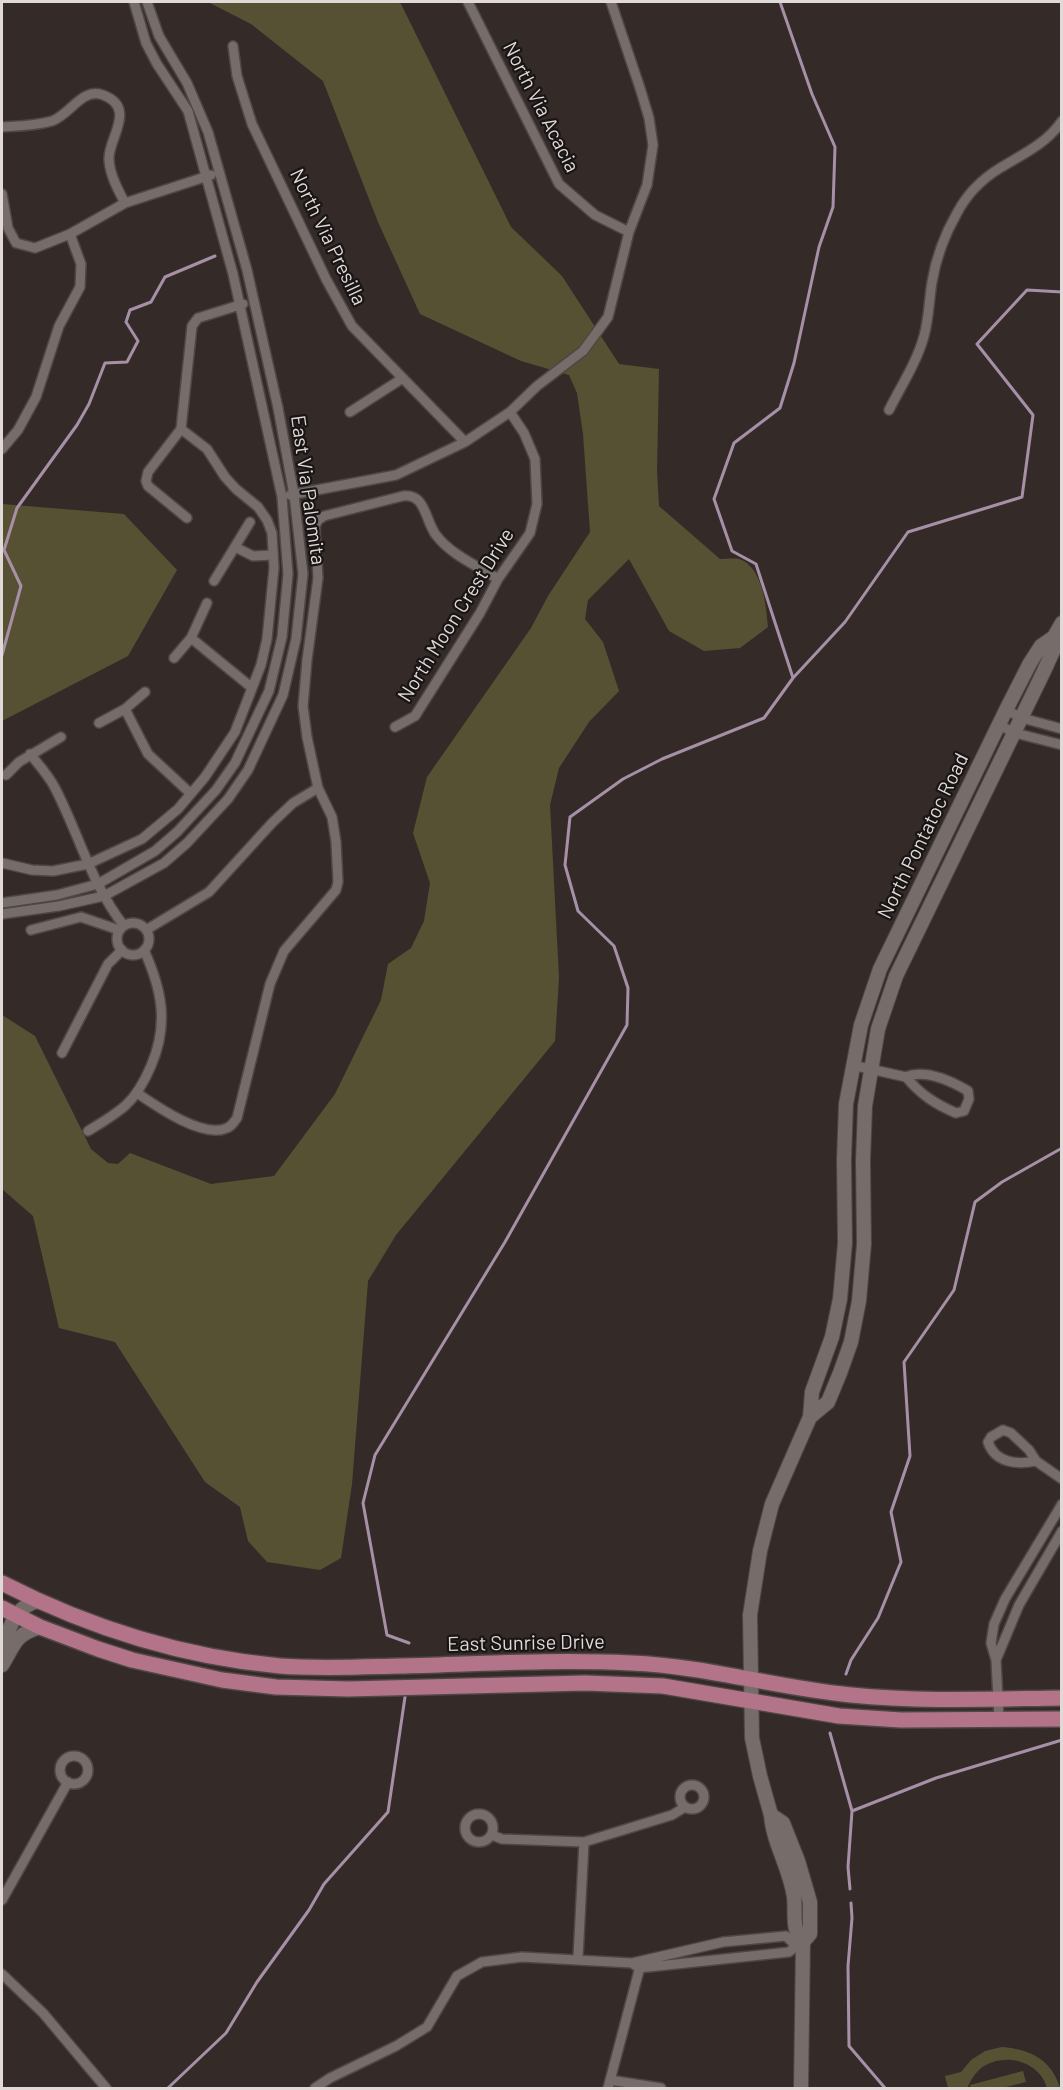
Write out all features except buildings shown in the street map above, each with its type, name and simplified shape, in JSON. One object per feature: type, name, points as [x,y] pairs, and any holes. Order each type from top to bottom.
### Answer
[{"type":"main road","name":"East Sunrise Drive","points":[[2,1583],[67,1614],[144,1640],[208,1656],[279,1665],[351,1668],[565,1661],[628,1662],[663,1664],[849,1695],[902,1698],[1062,1698]]},
{"type":"main road","name":"East Sunrise Drive","points":[[8,1612],[98,1649],[172,1670],[276,1687],[348,1689],[585,1683],[663,1686],[839,1716],[901,1720],[1062,1719]]},
{"type":"main road","points":[[276,1687],[279,1665]]},
{"type":"street","name":"East Via Palomita","points":[[2,903],[57,895],[98,884],[155,851],[170,838],[216,790],[235,762],[269,691],[282,637],[288,573],[282,497],[240,305],[188,111],[146,44],[134,2]]},
{"type":"street","name":"East Via Palomita","points":[[2,914],[59,906],[104,896],[164,863],[187,843],[228,799],[253,759],[283,696],[296,639],[303,574],[294,495],[278,408],[247,270],[208,132],[187,83],[159,36],[147,2]]},
{"type":"street","name":"North Via Acacia","points":[[468,2],[559,184],[595,215],[629,232]]},
{"type":"street","points":[[282,497],[396,474],[465,442],[510,412],[537,386],[583,351],[608,316],[629,232],[647,185],[653,145],[649,118],[611,2]]},
{"type":"street","name":"North Via Presilla","points":[[233,46],[237,76],[252,124],[326,279],[352,326],[465,442]]},
{"type":"street","points":[[2,127],[35,125],[55,120],[86,96],[96,92],[106,96],[113,101],[120,113],[118,129],[108,157],[113,178],[125,203]]},
{"type":"street","points":[[889,410],[924,338],[932,282],[940,250],[957,213],[972,189],[999,168],[1029,152],[1048,137],[1062,121]]},
{"type":"street","points":[[2,194],[8,228],[16,243],[35,248],[70,234],[125,203],[219,173]]},
{"type":"street","points":[[2,449],[18,430],[36,397],[59,326],[80,287],[81,264],[70,234]]},
{"type":"street","points":[[187,518],[148,486],[146,481],[148,472],[181,429],[192,326],[198,318],[254,302]]},
{"type":"street","points":[[350,412],[404,378]]},
{"type":"street","name":"North Moon Crest Drive","points":[[395,727],[415,716],[458,650],[498,579],[530,533],[537,504],[535,459],[524,433],[510,412]]},
{"type":"street","points":[[2,863],[32,870],[53,871],[88,864],[142,839],[178,809],[205,777],[235,732],[261,665],[267,639],[274,568],[272,533],[258,507],[231,483],[207,449],[181,429]]},
{"type":"street","points":[[137,1093],[176,1119],[221,1130],[231,1130],[237,1118],[270,984],[284,951],[336,890],[338,882],[336,842],[332,817],[318,788],[303,706],[318,578],[315,529],[320,518],[413,493],[421,502],[431,527],[447,547],[498,579]]},
{"type":"street","points":[[214,581],[250,522]]},
{"type":"street","points":[[235,547],[254,556],[273,555]]},
{"type":"street","points":[[174,658],[191,638],[207,603]]},
{"type":"street","name":"North Pontatoc Road","points":[[801,2088],[801,1945],[796,1935],[794,1896],[786,1863],[772,1830],[771,1815],[752,1738],[750,1616],[760,1551],[772,1504],[810,1417],[812,1392],[832,1338],[840,1299],[845,1243],[846,1104],[861,1024],[880,969],[1006,710],[1041,646],[1054,637],[1062,624]]},
{"type":"street","name":"North Pontatoc Road","points":[[810,1417],[828,1402],[851,1342],[859,1301],[864,1244],[865,1106],[878,1029],[896,976],[1022,718],[1054,649],[1054,637]]},
{"type":"street","points":[[191,638],[251,687]]},
{"type":"street","points":[[99,723],[125,709],[145,693]]},
{"type":"street","points":[[125,709],[148,754],[190,794]]},
{"type":"street","points":[[1006,710],[1022,718],[1062,729]]},
{"type":"street","points":[[999,725],[1015,733],[1062,746]]},
{"type":"street","points":[[6,775],[30,754],[61,737]]},
{"type":"street","points":[[30,754],[55,786],[88,864],[122,928]]},
{"type":"street","points":[[146,930],[209,892],[272,823],[293,803],[318,788]]},
{"type":"street","points":[[32,930],[81,917],[122,928]]},
{"type":"street","points":[[128,923],[138,924],[146,930],[148,943],[144,951],[131,954],[122,951],[117,941],[122,928],[128,923]]},
{"type":"street","points":[[62,1053],[108,964],[122,951]]},
{"type":"street","points":[[88,1131],[126,1105],[137,1093],[157,1053],[162,1033],[162,1011],[159,990],[144,951]]},
{"type":"street","points":[[852,1065],[906,1077],[913,1074],[955,1083],[968,1091],[969,1099],[964,1111],[956,1113],[931,1100],[916,1089],[906,1077]]},
{"type":"street","points":[[1036,1461],[1028,1463],[998,1458],[988,1442],[991,1437],[1003,1430],[1011,1433],[1029,1450],[1036,1461],[1062,1479]]},
{"type":"street","points":[[999,1719],[996,1660],[991,1643],[994,1624],[1001,1607],[1062,1504]]},
{"type":"street","points":[[996,1660],[1019,1605],[1062,1531]]},
{"type":"street","points":[[2,1644],[8,1612],[37,1601]]},
{"type":"street","points":[[2,1665],[19,1637],[25,1632],[40,1627]]},
{"type":"street","points":[[2,1900],[23,1858],[68,1782]]},
{"type":"street","points":[[492,1835],[502,1839],[584,1842],[672,1815],[685,1807]]},
{"type":"street","name":"North Pontatoc Road","points":[[771,1815],[783,1823],[798,1861],[810,1902],[810,1934],[801,1945]]},
{"type":"street","points":[[578,1958],[584,1842]]},
{"type":"street","points":[[786,1863],[790,1866],[799,1893],[810,1902]]},
{"type":"street","points":[[315,2088],[330,2078],[396,2046],[427,2027],[458,1976],[482,1962],[522,1957],[578,1958],[638,1964],[789,1952],[801,1945],[786,1936],[723,1942],[638,1964]]},
{"type":"street","points":[[638,1964],[609,2084],[661,2088]]},
{"type":"street","points":[[2,1974],[43,2013],[106,2088]]},
{"type":"shaded area","points":[[208,2],[397,2],[401,4],[511,227],[562,276],[619,364],[659,369],[657,471],[659,506],[720,559],[739,559],[747,563],[762,588],[768,627],[740,648],[704,651],[669,631],[629,559],[588,600],[585,619],[603,642],[619,691],[589,722],[559,768],[550,805],[559,978],[555,1041],[396,1235],[368,1281],[352,1484],[341,1558],[320,1570],[267,1562],[248,1541],[240,1507],[205,1482],[115,1342],[59,1328],[33,1216],[2,1189],[2,1015],[35,1036],[91,1149],[108,1163],[118,1164],[130,1153],[211,1184],[274,1176],[335,1094],[381,1000],[388,964],[411,948],[424,921],[430,883],[413,833],[427,777],[531,628],[548,596],[590,532],[583,434],[577,393],[569,375],[521,361],[420,314],[378,222],[323,81],[251,24]]},
{"type":"shaded area","points":[[2,504],[124,514],[177,570],[128,656],[2,721]]},
{"type":"shaded area","points":[[1002,2047],[1031,2053],[1046,2063],[1052,2070],[1060,2088],[1047,2088],[1037,2072],[1022,2062],[1003,2060],[981,2068],[967,2088],[948,2088],[945,2076],[961,2072],[971,2060],[985,2051]]},
{"type":"shaded area","points":[[1023,2071],[1026,2082],[1002,2088],[971,2088],[970,2085]]},
{"type":"waterway","points":[[409,1643],[387,1635],[363,1503],[375,1455],[505,1242],[627,1025],[628,988],[614,946],[578,911],[565,865],[570,817],[623,779],[662,759],[764,718],[793,678],[756,564],[732,551],[714,499],[734,443],[780,408],[794,363],[819,247],[833,207],[835,147],[812,94],[780,2]]},
{"type":"waterway","points":[[2,655],[21,586],[4,550],[17,508],[77,425],[89,404],[105,363],[127,362],[138,341],[126,322],[130,310],[151,302],[165,277],[215,256]]},
{"type":"waterway","points":[[793,678],[845,622],[908,532],[1022,497],[1033,415],[977,344],[1027,290],[1062,292]]},
{"type":"waterway","points":[[846,1674],[851,1660],[878,1618],[901,1562],[891,1512],[910,1456],[904,1362],[954,1290],[975,1202],[1002,1182],[1062,1148]]},
{"type":"waterway","points":[[168,2088],[226,2033],[257,1982],[309,1910],[324,1884],[388,1812],[405,1697]]},
{"type":"waterway","points":[[830,1733],[852,1811],[848,1867],[850,1889]]},
{"type":"waterway","points":[[852,1811],[936,1778],[1062,1740]]},
{"type":"waterway","points":[[851,1903],[848,1966],[849,2046],[885,2088]]}]
